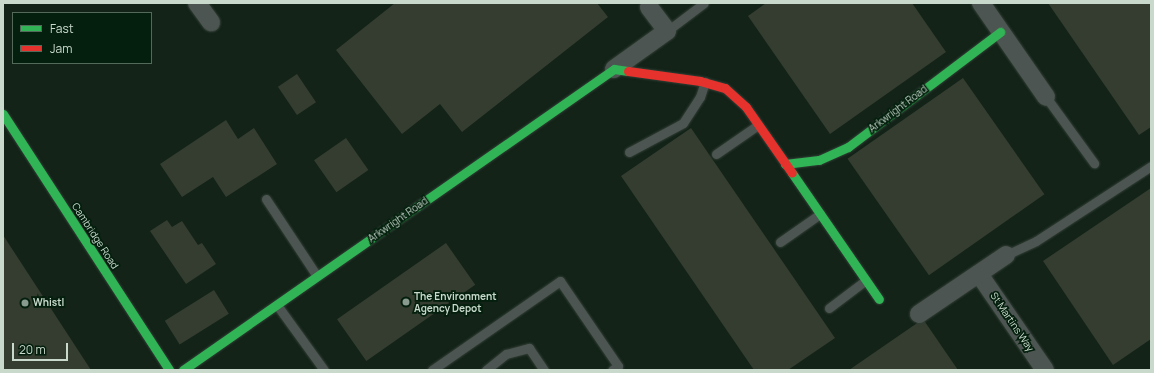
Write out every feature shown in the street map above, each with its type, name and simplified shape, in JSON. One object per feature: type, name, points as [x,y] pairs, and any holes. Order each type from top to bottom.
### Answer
[{"type":"street","points":[[197,3],[211,22]]},
{"type":"street","points":[[981,3],[1046,97]]},
{"type":"street","points":[[649,7],[667,31]]},
{"type":"street","name":"Arkwright Road","points":[[183,370],[667,31]]},
{"type":"street","name":"Arkwright Road","points":[[785,164],[819,160],[848,147],[1000,32]]},
{"type":"street","points":[[614,69],[705,82],[725,88],[746,107],[879,299]]},
{"type":"street","name":"Cambridge Road","points":[[3,114],[169,370]]},
{"type":"street","points":[[919,314],[1006,255]]},
{"type":"street","name":"St Martins Way","points":[[979,274],[1045,370]]},
{"type":"lane","points":[[667,31],[704,3]]},
{"type":"lane","points":[[629,152],[683,123],[697,103],[705,82]]},
{"type":"lane","points":[[1046,97],[1094,163]]},
{"type":"lane","points":[[716,154],[758,125]]},
{"type":"lane","points":[[1006,255],[1042,238],[1151,166]]},
{"type":"lane","points":[[266,199],[317,276]]},
{"type":"lane","points":[[780,242],[820,214]]},
{"type":"lane","points":[[432,370],[560,280],[618,366],[612,370]]},
{"type":"lane","points":[[829,308],[866,280]]},
{"type":"lane","points":[[277,305],[324,370]]},
{"type":"lane","points":[[486,370],[506,354],[529,348],[544,370]]},
{"type":"building","points":[[395,3],[597,3],[608,17],[462,132],[440,104],[402,134],[336,50]]},
{"type":"building","points":[[766,3],[912,3],[946,52],[830,134],[748,16]]},
{"type":"building","points":[[1048,3],[1151,3],[1151,127],[1139,135]]},
{"type":"building","points":[[297,74],[316,102],[297,115],[278,87]]},
{"type":"building","points":[[963,78],[1044,194],[929,275],[847,159]]},
{"type":"building","points":[[226,120],[238,139],[254,128],[277,164],[226,197],[213,177],[182,197],[160,164]]},
{"type":"building","points":[[691,128],[835,338],[788,370],[754,370],[621,176]]},
{"type":"building","points":[[346,138],[368,170],[336,192],[314,160]]},
{"type":"building","points":[[1151,188],[1151,339],[1113,365],[1043,261]]},
{"type":"building","points":[[167,220],[172,227],[182,221],[198,245],[202,243],[216,264],[186,284],[150,231]]},
{"type":"building","name":"Whistl","points":[[3,235],[91,370],[3,370]]},
{"type":"building","name":"The Environment Agency Depot","points":[[446,243],[475,285],[366,361],[337,319]]},
{"type":"building","points":[[214,290],[229,314],[180,344],[165,321]]},
{"type":"building","points":[[923,319],[958,370],[849,370]]},
{"type":"traffic: fast","points":[[785,164],[819,160],[848,147],[1000,32]]},
{"type":"traffic: fast","points":[[183,370],[614,69],[628,71]]},
{"type":"traffic: fast","points":[[3,114],[169,370]]},
{"type":"traffic: fast","points":[[792,173],[879,299]]},
{"type":"traffic: jam","points":[[628,71],[700,81],[725,88],[746,107],[792,173]]},
{"type":"place","name":"The Environment Agency Depot","points":[[406,302]]},
{"type":"place","name":"Whistl","points":[[25,303]]}]
